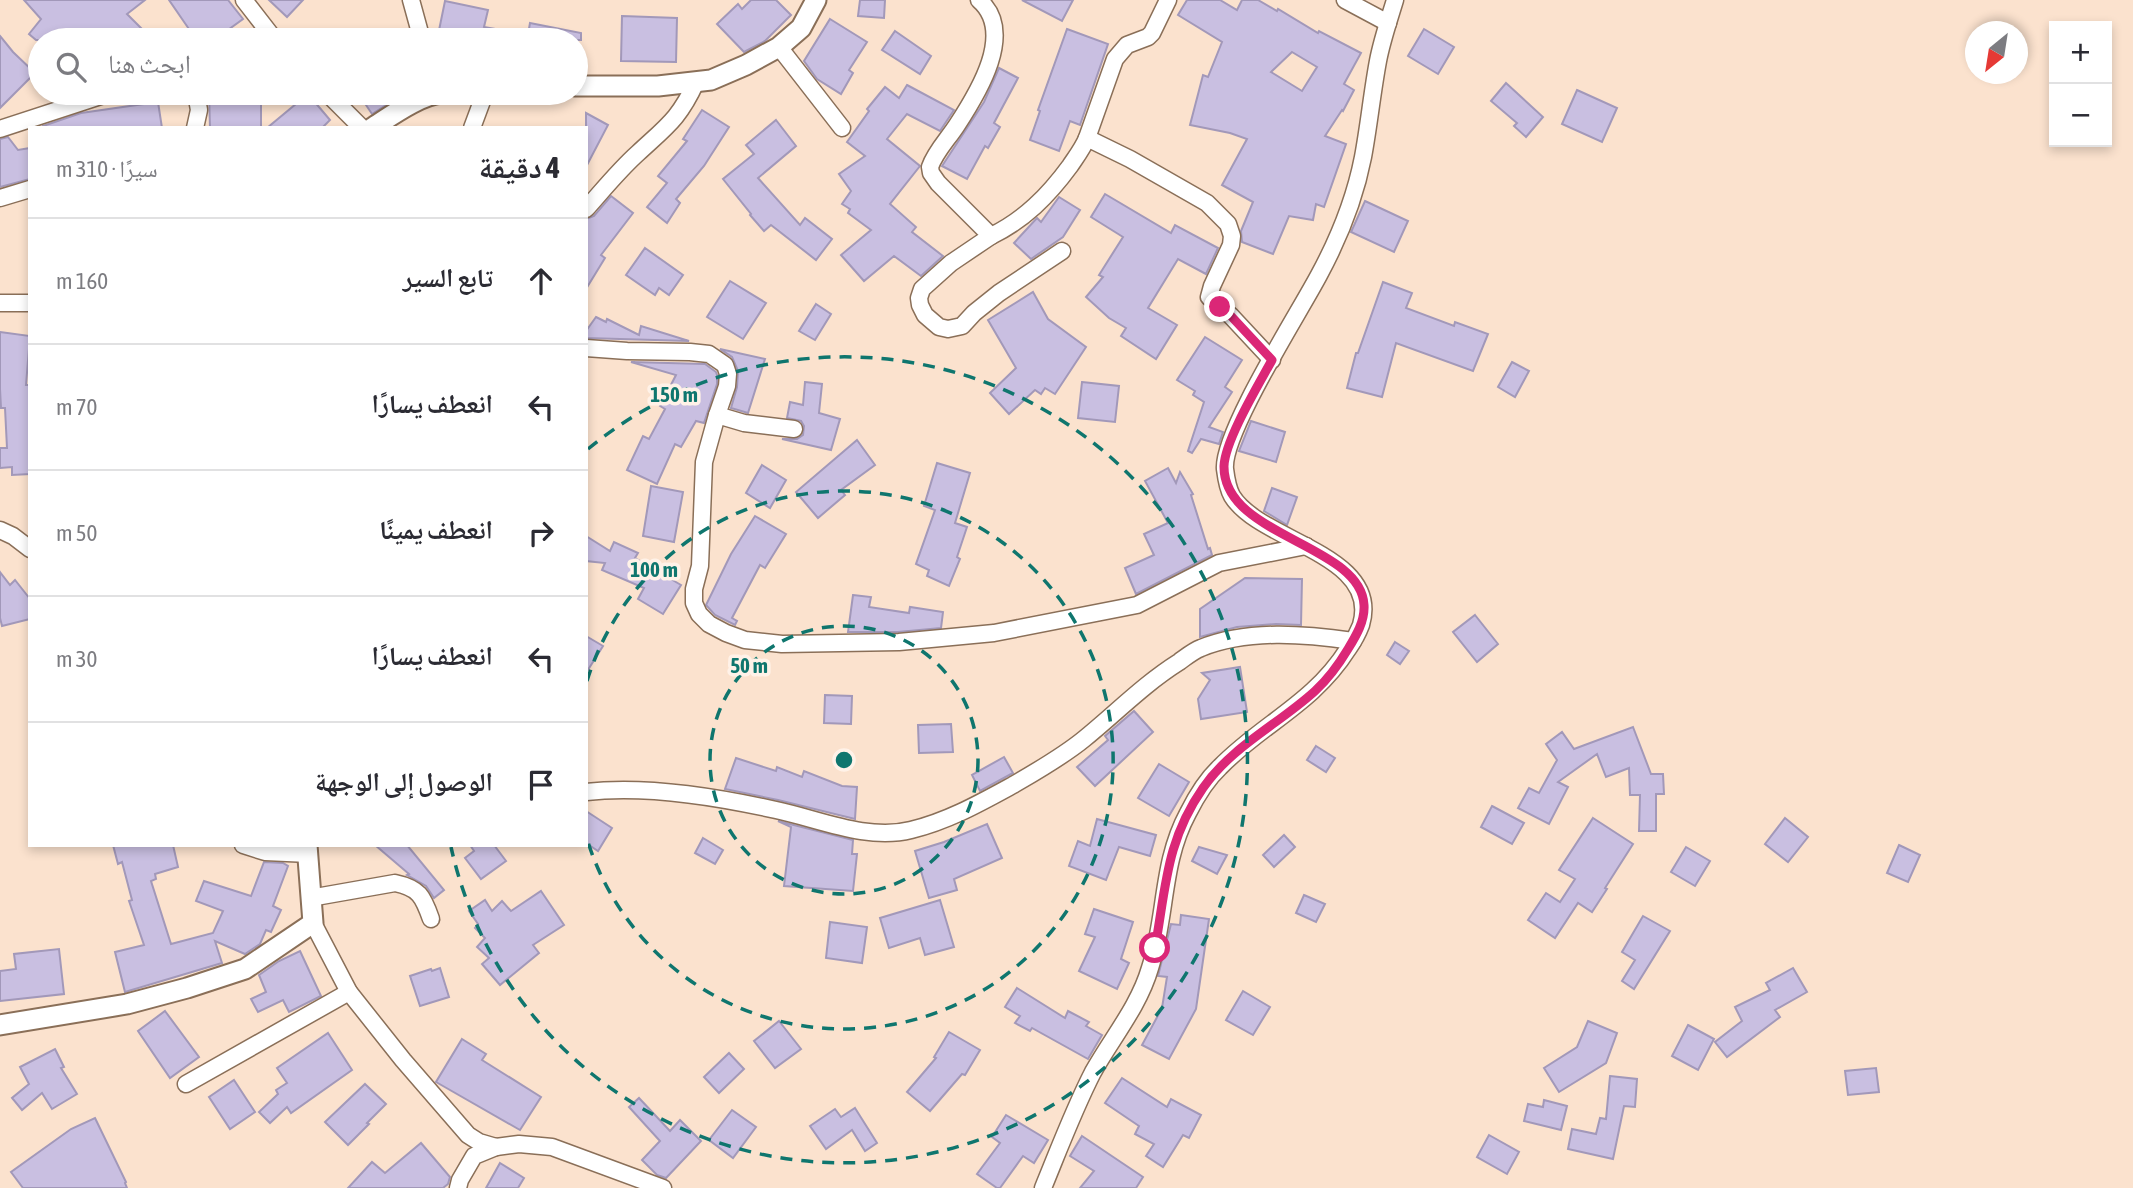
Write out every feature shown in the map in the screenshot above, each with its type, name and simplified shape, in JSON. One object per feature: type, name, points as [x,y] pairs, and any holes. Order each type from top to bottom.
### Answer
[{"type":"street","points":[[244,0],[266,28]]},
{"type":"street","points":[[411,0],[419,28]]},
{"type":"street","points":[[588,86],[658,86],[711,80],[779,47],[801,28],[816,0]]},
{"type":"street","points":[[979,0],[986,6],[993,22],[996,38],[993,53],[976,92],[930,167],[930,173],[991,236]]},
{"type":"street","points":[[1062,251],[999,293],[962,326],[948,329],[939,327],[925,315],[920,305],[922,289],[951,263],[991,236],[1012,226],[1058,184],[1084,145],[1115,60],[1127,45],[1149,37],[1168,0]]},
{"type":"street","points":[[1345,0],[1388,23]]},
{"type":"street","points":[[1044,1188],[1094,1072],[1138,997],[1150,970],[1167,867],[1175,840],[1188,812],[1217,769],[1316,690],[1339,663],[1361,625],[1364,605],[1361,592],[1350,577],[1330,560],[1240,506],[1230,493],[1224,466],[1231,439],[1320,275],[1346,216],[1363,159],[1378,58],[1395,0]]},
{"type":"street","points":[[779,47],[842,128]]},
{"type":"street","points":[[588,207],[610,181],[675,119],[686,105],[696,82]]},
{"type":"street","points":[[0,129],[73,105]]},
{"type":"street","points":[[195,126],[198,105]]},
{"type":"street","points":[[339,105],[360,126]]},
{"type":"street","points":[[375,126],[412,105]]},
{"type":"street","points":[[473,126],[481,105]]},
{"type":"street","points":[[1087,138],[1208,203],[1221,215],[1231,230],[1231,245],[1209,297],[1231,316],[1272,360]]},
{"type":"street","points":[[0,198],[28,190]]},
{"type":"street","points":[[0,303],[28,303]]},
{"type":"street","points":[[588,348],[690,352],[709,355],[725,365],[728,374],[727,386],[704,462],[701,554],[694,603],[699,614],[709,624],[746,640],[782,644],[899,642],[994,633],[1137,605],[1219,563],[1306,546]]},
{"type":"street","points":[[717,415],[744,423],[794,429]]},
{"type":"street","points":[[0,530],[28,547]]},
{"type":"street","points":[[588,793],[689,794],[777,810],[865,832],[908,831],[933,824],[972,807],[1048,765],[1083,740],[1132,696],[1200,648],[1241,637],[1318,636],[1353,641]]},
{"type":"street","points":[[249,847],[265,852],[308,850],[313,923],[349,992],[402,1060],[468,1135],[479,1142],[496,1147]]},
{"type":"street","points":[[310,898],[395,883],[408,885],[425,901],[431,919]]},
{"type":"street","points":[[0,1025],[127,1004],[233,973],[245,969],[313,923]]},
{"type":"street","points":[[186,1084],[349,992]]},
{"type":"street","points":[[458,1188],[474,1156],[496,1147],[519,1144],[552,1147],[663,1188]]},
{"type":"building","points":[[24,0],[145,0],[127,14],[141,28],[34,28],[41,19]]},
{"type":"building","points":[[169,0],[228,0],[243,19],[231,28],[188,28]]},
{"type":"building","points":[[269,0],[303,0],[287,17]]},
{"type":"building","points":[[751,0],[776,0],[791,15],[765,41],[744,52],[717,24],[738,4],[742,9]]},
{"type":"building","points":[[860,0],[885,0],[884,18],[858,16]]},
{"type":"building","points":[[1022,0],[1073,0],[1062,21]]},
{"type":"building","points":[[1187,0],[1220,0],[1237,10],[1242,0],[1258,0],[1361,53],[1344,84],[1354,90],[1325,136],[1346,144],[1324,207],[1316,204],[1313,220],[1289,216],[1273,254],[1242,242],[1241,231],[1253,202],[1222,185],[1247,139],[1190,125],[1203,75],[1208,77],[1222,42],[1178,15]],"holes":[[[1292,52],[1317,67],[1302,91],[1271,72]]]},
{"type":"building","points":[[445,1],[488,10],[484,27],[490,28],[439,28]]},
{"type":"building","points":[[622,16],[677,18],[676,62],[621,61]]},
{"type":"building","points":[[830,19],[867,42],[849,70],[853,73],[841,94],[817,79],[804,61]]},
{"type":"building","points":[[530,23],[556,28],[529,28]]},
{"type":"building","points":[[1067,29],[1108,44],[1080,125],[1070,121],[1059,151],[1030,140]]},
{"type":"building","points":[[1424,29],[1454,47],[1438,74],[1408,56]]},
{"type":"building","points":[[895,31],[931,56],[920,74],[882,50]]},
{"type":"building","points":[[0,36],[28,66],[28,80],[0,108]]},
{"type":"building","points":[[999,68],[1018,78],[994,123],[1000,127],[988,148],[985,146],[967,179],[942,166],[984,102]]},
{"type":"building","points":[[1506,83],[1543,117],[1526,137],[1514,126],[1517,123],[1491,101]]},
{"type":"building","points":[[907,85],[954,110],[940,131],[907,114],[887,139],[920,166],[890,204],[916,227],[912,232],[943,256],[921,276],[894,256],[864,281],[841,255],[871,230],[848,213],[850,209],[842,204],[851,191],[839,174],[865,156],[847,142],[869,111],[867,109],[885,87],[899,98]]},
{"type":"building","points":[[1577,90],[1617,108],[1602,142],[1562,124]]},
{"type":"building","points":[[137,105],[158,105],[162,126],[43,126],[81,113]]},
{"type":"building","points":[[209,105],[261,105],[261,126],[210,126]]},
{"type":"building","points":[[295,105],[317,105],[330,120],[324,126],[269,126]]},
{"type":"building","points":[[366,105],[386,105],[372,114]]},
{"type":"building","points":[[702,110],[729,127],[704,166],[676,199],[680,203],[667,223],[647,207],[667,183],[658,176],[687,141],[683,139]]},
{"type":"building","points":[[586,113],[608,125],[588,163],[588,126]]},
{"type":"building","points":[[776,120],[796,146],[758,178],[800,225],[805,218],[832,239],[816,260],[771,225],[764,231],[723,179],[754,154],[746,145]]},
{"type":"building","points":[[8,137],[18,150],[28,148],[28,180],[0,187],[0,139]]},
{"type":"building","points":[[1105,194],[1171,233],[1175,225],[1218,248],[1206,274],[1178,259],[1148,308],[1177,325],[1156,359],[1121,336],[1126,328],[1109,318],[1086,297],[1103,277],[1099,275],[1123,237],[1091,217]]},
{"type":"building","points":[[611,196],[633,213],[601,255],[605,258],[588,286],[588,218],[594,216]]},
{"type":"building","points":[[1059,197],[1080,210],[1063,237],[1031,259],[1014,243],[1037,218],[1041,222]]},
{"type":"building","points":[[1365,201],[1408,221],[1394,252],[1351,232]]},
{"type":"building","points":[[645,248],[683,275],[669,295],[659,288],[655,295],[626,275]]},
{"type":"building","points":[[730,281],[766,303],[743,339],[707,317]]},
{"type":"building","points":[[1383,282],[1412,293],[1406,308],[1454,326],[1455,322],[1488,334],[1473,371],[1396,343],[1382,397],[1347,388],[1356,353]]},
{"type":"building","points":[[1033,292],[1048,319],[1086,347],[1055,394],[1045,388],[1041,394],[1035,390],[1009,414],[990,393],[1016,368],[988,320]]},
{"type":"building","points":[[816,304],[831,314],[815,340],[799,331]]},
{"type":"building","points":[[596,317],[606,322],[607,319],[639,335],[641,326],[689,341],[588,338],[588,328]]},
{"type":"building","points":[[0,332],[28,336],[28,474],[12,475],[12,467],[0,468],[0,448],[7,448],[5,408],[1,408]]},
{"type":"building","points":[[1205,337],[1242,360],[1225,387],[1232,392],[1209,427],[1223,432],[1219,444],[1201,439],[1192,453],[1188,451],[1204,402],[1193,395],[1195,391],[1177,380]]},
{"type":"building","points":[[720,349],[765,359],[748,413],[731,408],[738,371],[732,357]]},
{"type":"building","points":[[631,362],[705,364],[717,375],[717,384],[704,423],[696,421],[681,447],[675,444],[657,484],[627,470],[643,436],[649,439],[665,409],[660,406],[676,375]]},
{"type":"building","points":[[1512,362],[1529,371],[1515,397],[1498,387]]},
{"type":"building","points":[[805,382],[822,384],[819,413],[840,419],[831,450],[782,439],[797,439],[803,435],[804,426],[801,421],[787,418],[790,402],[803,405]]},
{"type":"building","points":[[1082,382],[1119,386],[1115,422],[1078,418]]},
{"type":"building","points":[[1251,421],[1285,432],[1276,462],[1239,451]]},
{"type":"building","points":[[857,440],[875,465],[841,490],[845,495],[818,518],[796,492]]},
{"type":"building","points":[[937,463],[970,473],[955,523],[967,527],[957,557],[960,559],[949,586],[927,576],[929,570],[916,564],[935,510],[924,506]]},
{"type":"building","points":[[762,465],[786,480],[770,508],[746,493]]},
{"type":"building","points":[[1168,468],[1176,483],[1180,472],[1193,494],[1191,495],[1212,555],[1136,594],[1125,568],[1154,555],[1144,534],[1168,523],[1145,481]]},
{"type":"building","points":[[651,486],[683,492],[674,542],[643,536]]},
{"type":"building","points":[[1272,488],[1297,497],[1287,525],[1264,511]]},
{"type":"building","points":[[755,516],[786,534],[765,568],[760,565],[732,618],[737,621],[735,625],[715,615],[706,605],[731,554]]},
{"type":"building","points":[[588,537],[610,551],[614,542],[638,553],[635,558],[681,585],[663,614],[638,599],[644,588],[602,570],[605,563],[588,561]]},
{"type":"building","points":[[0,572],[10,585],[15,580],[28,596],[28,620],[2,626]]},
{"type":"building","points":[[1245,578],[1302,579],[1301,625],[1237,627],[1200,637],[1200,609]]},
{"type":"building","points":[[853,595],[871,597],[869,607],[909,613],[910,607],[943,612],[941,628],[898,632],[848,632]]},
{"type":"building","points":[[1475,615],[1498,644],[1477,662],[1453,632]]},
{"type":"building","points":[[588,637],[603,646],[588,670]]},
{"type":"building","points":[[1395,642],[1409,651],[1400,664],[1387,655]]},
{"type":"building","points":[[1240,667],[1247,712],[1201,719],[1198,699],[1210,680],[1202,673]]},
{"type":"building","points":[[825,695],[852,696],[851,724],[824,723]]},
{"type":"building","points":[[1134,711],[1153,732],[1095,786],[1077,767],[1108,740],[1105,736]]},
{"type":"building","points":[[951,724],[953,752],[919,753],[918,725]]},
{"type":"building","points":[[1633,727],[1651,774],[1663,774],[1664,794],[1656,794],[1656,831],[1639,831],[1640,795],[1630,795],[1629,768],[1606,777],[1597,754],[1558,782],[1568,787],[1549,824],[1518,808],[1529,788],[1539,793],[1557,760],[1546,744],[1562,732],[1574,749]]},
{"type":"building","points":[[1316,746],[1335,758],[1326,772],[1307,760]]},
{"type":"building","points":[[1004,757],[1013,773],[980,791],[972,775]]},
{"type":"building","points":[[736,758],[776,771],[777,767],[802,777],[804,771],[842,786],[857,787],[855,819],[725,789]]},
{"type":"building","points":[[1159,764],[1189,782],[1169,816],[1138,798]]},
{"type":"building","points":[[1492,806],[1524,823],[1512,844],[1481,827]]},
{"type":"building","points":[[588,812],[612,828],[598,851],[588,844]]},
{"type":"building","points":[[1593,818],[1633,844],[1592,912],[1578,903],[1555,938],[1528,920],[1546,893],[1560,902],[1575,879],[1559,870]]},
{"type":"building","points":[[1785,818],[1808,837],[1788,862],[1765,844]]},
{"type":"building","points":[[1097,819],[1156,835],[1150,856],[1119,847],[1106,880],[1069,866],[1078,841],[1090,846]]},
{"type":"building","points":[[778,821],[853,840],[852,854],[857,854],[853,891],[784,886],[791,827]]},
{"type":"building","points":[[987,824],[1002,858],[954,879],[957,890],[929,898],[915,851]]},
{"type":"building","points":[[1284,835],[1295,847],[1274,867],[1263,855]]},
{"type":"building","points":[[703,838],[723,850],[715,864],[695,853]]},
{"type":"building","points":[[1899,845],[1920,855],[1908,882],[1887,873]]},
{"type":"building","points":[[114,847],[173,847],[178,867],[155,874],[156,879],[151,881],[171,944],[213,933],[223,911],[196,901],[204,881],[251,896],[264,862],[283,863],[288,866],[273,906],[281,910],[271,932],[266,930],[260,944],[245,954],[215,941],[222,963],[125,992],[115,952],[144,945],[129,901],[132,900],[122,862],[118,864]]},
{"type":"building","points":[[377,847],[409,847],[444,890],[434,898],[426,886],[407,875],[409,874]]},
{"type":"building","points":[[471,847],[496,847],[506,861],[481,879],[465,858],[474,851]]},
{"type":"building","points":[[1199,847],[1227,855],[1217,874],[1192,861]]},
{"type":"building","points":[[1686,847],[1710,861],[1695,886],[1671,872]]},
{"type":"building","points":[[541,891],[564,925],[533,945],[539,953],[500,985],[482,964],[489,958],[477,947],[485,938],[475,928],[478,924],[469,911],[485,900],[492,911],[502,901],[511,911]]},
{"type":"building","points":[[1304,895],[1325,904],[1316,922],[1296,913]]},
{"type":"building","points":[[940,900],[954,947],[925,955],[920,938],[889,948],[880,918]]},
{"type":"building","points":[[1094,909],[1133,922],[1121,959],[1129,963],[1117,989],[1079,971],[1095,937],[1085,934]]},
{"type":"building","points":[[1181,915],[1209,919],[1196,1009],[1169,1059],[1142,1045],[1162,1008],[1167,977],[1158,976],[1171,924],[1180,925]]},
{"type":"building","points":[[1643,916],[1670,931],[1634,989],[1622,981],[1635,960],[1622,952]]},
{"type":"building","points":[[830,922],[867,927],[862,963],[826,958]]},
{"type":"building","points":[[59,949],[64,994],[0,1001],[0,971],[16,969],[14,954]]},
{"type":"building","points":[[300,951],[321,996],[289,1012],[283,1000],[258,1012],[251,999],[266,992],[259,975]]},
{"type":"building","points":[[440,968],[449,997],[420,1006],[410,976]]},
{"type":"building","points":[[1793,968],[1807,992],[1775,1010],[1780,1017],[1727,1057],[1715,1042],[1742,1021],[1735,1007],[1770,990],[1766,983]]},
{"type":"building","points":[[1017,988],[1065,1018],[1068,1011],[1089,1022],[1086,1026],[1102,1035],[1088,1059],[1032,1028],[1030,1031],[1015,1023],[1020,1016],[1005,1007]]},
{"type":"building","points":[[1243,991],[1270,1007],[1253,1035],[1226,1020]]},
{"type":"building","points":[[165,1011],[199,1057],[170,1078],[138,1031]]},
{"type":"building","points":[[779,1021],[801,1049],[775,1068],[754,1041]]},
{"type":"building","points":[[1588,1021],[1617,1033],[1606,1063],[1559,1092],[1544,1068],[1577,1047]]},
{"type":"building","points":[[1688,1025],[1714,1039],[1698,1070],[1672,1056]]},
{"type":"building","points":[[949,1032],[980,1050],[965,1075],[962,1074],[930,1111],[907,1092],[936,1058],[934,1057]]},
{"type":"building","points":[[328,1033],[352,1070],[291,1113],[287,1107],[270,1123],[259,1112],[278,1094],[276,1090],[287,1083],[277,1068]]},
{"type":"building","points":[[462,1039],[486,1054],[482,1060],[541,1097],[520,1130],[436,1082]]},
{"type":"building","points":[[55,1049],[64,1067],[61,1068],[77,1094],[52,1109],[42,1093],[22,1110],[12,1098],[29,1084],[20,1067]]},
{"type":"building","points":[[729,1053],[744,1069],[719,1093],[704,1077]]},
{"type":"building","points":[[1876,1068],[1879,1092],[1848,1095],[1845,1071]]},
{"type":"building","points":[[1610,1076],[1637,1079],[1635,1107],[1624,1106],[1613,1159],[1568,1149],[1572,1129],[1596,1134],[1600,1118],[1606,1119]]},
{"type":"building","points":[[1122,1078],[1167,1107],[1171,1099],[1201,1115],[1189,1138],[1183,1135],[1163,1167],[1146,1156],[1154,1144],[1135,1134],[1139,1126],[1105,1103]]},
{"type":"building","points":[[234,1080],[255,1112],[230,1129],[209,1097]]},
{"type":"building","points":[[365,1084],[386,1104],[348,1145],[325,1122]]},
{"type":"building","points":[[639,1098],[670,1131],[680,1120],[701,1141],[666,1178],[657,1175],[642,1160],[660,1141],[629,1107]]},
{"type":"building","points":[[1544,1100],[1567,1106],[1561,1130],[1524,1121],[1528,1104],[1543,1107]]},
{"type":"building","points":[[855,1108],[877,1143],[865,1151],[852,1130],[826,1149],[810,1126],[835,1109],[841,1117]]},
{"type":"building","points":[[732,1110],[756,1127],[733,1158],[709,1140]]},
{"type":"building","points":[[1006,1115],[1048,1140],[1034,1163],[1023,1156],[1000,1188],[997,1188],[977,1174],[1000,1143],[992,1137]]},
{"type":"building","points":[[95,1118],[127,1188],[23,1188],[11,1172],[71,1129]]},
{"type":"building","points":[[1489,1135],[1519,1152],[1507,1174],[1477,1157]]},
{"type":"building","points":[[1082,1136],[1143,1177],[1136,1188],[1080,1188],[1094,1171],[1070,1156]]},
{"type":"building","points":[[421,1143],[450,1177],[443,1188],[348,1188],[372,1162],[385,1173]]},
{"type":"building","points":[[500,1163],[524,1178],[518,1188],[486,1188]]},
{"type":"route","points":[[1155,948],[1167,867],[1175,840],[1188,812],[1217,769],[1316,690],[1339,663],[1361,625],[1364,605],[1361,592],[1350,577],[1330,560],[1253,516],[1240,506],[1230,493],[1224,466],[1231,439],[1272,360],[1220,307]]}]
